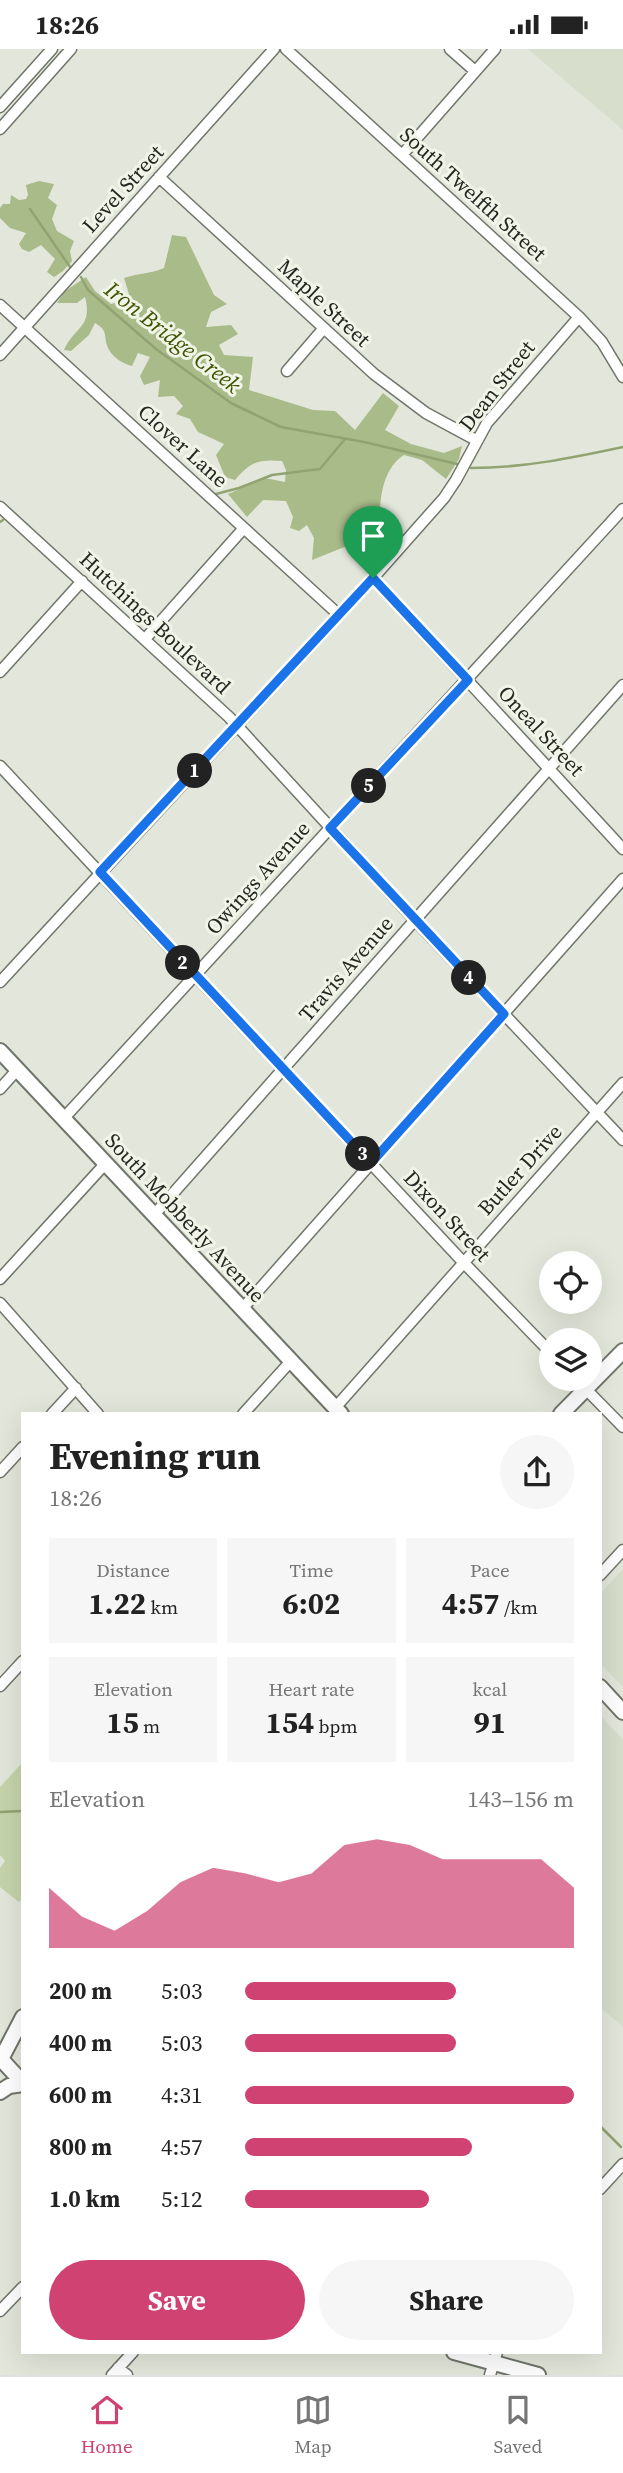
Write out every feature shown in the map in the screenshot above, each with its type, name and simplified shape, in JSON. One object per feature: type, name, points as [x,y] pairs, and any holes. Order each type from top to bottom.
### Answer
[{"type":"main road","name":"South Mobberly Avenue","points":[[0,1051],[338,1411]]},
{"type":"main road","points":[[602,1368],[623,1351]]},
{"type":"main road","points":[[562,1412],[576,1391]]},
{"type":"main road","points":[[602,1689],[623,1711]]},
{"type":"main road","points":[[21,2021],[0,2059],[21,2081]]},
{"type":"main road","points":[[0,2092],[9,2086],[21,2083]]},
{"type":"main road","points":[[461,2354],[538,2375]]},
{"type":"street","points":[[0,107],[52,49]]},
{"type":"street","points":[[0,129],[71,49]]},
{"type":"street","name":"Level Street","points":[[0,355],[274,49]]},
{"type":"street","name":"South Twelfth Street","points":[[286,49],[579,317],[602,342],[623,377]]},
{"type":"street","points":[[450,49],[475,71]]},
{"type":"street","points":[[402,155],[495,49]]},
{"type":"street","name":"Maple Street","points":[[159,177],[374,375],[415,405],[476,440]]},
{"type":"street","name":"Clover Lane","points":[[0,305],[339,615]]},
{"type":"street","name":"Dean Street","points":[[0,982],[373,578],[452,488],[476,440],[492,417],[579,317]]},
{"type":"street","points":[[286,370],[324,328]]},
{"type":"street","name":"Hutchings Boulevard","points":[[0,507],[237,726],[415,920],[623,1140]]},
{"type":"street","name":"Owings Avenue","points":[[63,1119],[623,509]]},
{"type":"street","points":[[145,639],[244,528]]},
{"type":"street","name":"Oneal Street","points":[[373,578],[623,849]]},
{"type":"street","points":[[0,672],[82,581]]},
{"type":"street","name":"Travis Avenue","points":[[153,1216],[623,685]]},
{"type":"street","name":"Dixon Street","points":[[0,766],[539,1341]]},
{"type":"street","points":[[242,1309],[623,879]]},
{"type":"street","points":[[0,1089],[18,1070]]},
{"type":"street","name":"Butler Drive","points":[[338,1411],[623,1083]]},
{"type":"street","points":[[0,1279],[105,1164]]},
{"type":"street","points":[[0,1303],[96,1412]]},
{"type":"street","points":[[245,1412],[291,1361]]},
{"type":"street","points":[[54,1412],[76,1388]]},
{"type":"street","points":[[588,1391],[623,1427]]},
{"type":"street","points":[[0,1472],[21,1449]]},
{"type":"street","points":[[602,1573],[623,1550]]},
{"type":"street","points":[[0,1686],[21,1663]]},
{"type":"street","points":[[602,2187],[623,2164]]},
{"type":"street","points":[[0,2311],[21,2289]]},
{"type":"street","points":[[119,2373],[132,2354]]},
{"type":"shaded area","points":[[528,49],[623,49],[623,130]]},
{"type":"shaded area","points":[[623,1569],[623,1687],[602,1665],[602,1592]]},
{"type":"shaded area","points":[[602,1717],[623,1740],[623,2027],[602,2009]]},
{"type":"green space","points":[[39,181],[54,184],[48,198],[57,205],[52,219],[57,231],[74,241],[70,251],[72,261],[54,277],[47,272],[55,259],[41,245],[29,252],[22,249],[19,244],[26,233],[10,228],[0,218],[0,208],[3,204],[10,204],[11,195],[19,200],[26,199],[26,185]]},
{"type":"green space","points":[[172,235],[186,237],[214,295],[227,304],[211,312],[206,327],[231,325],[238,334],[219,345],[224,355],[253,357],[249,390],[313,410],[335,411],[355,430],[383,393],[399,406],[385,430],[411,444],[444,453],[462,446],[459,459],[446,479],[422,460],[404,455],[397,460],[382,491],[380,517],[402,532],[373,564],[347,546],[312,560],[314,538],[307,525],[299,531],[290,528],[293,517],[286,501],[263,500],[247,517],[228,494],[265,478],[285,482],[286,470],[282,461],[255,463],[235,480],[225,477],[216,455],[224,444],[198,432],[190,419],[176,414],[183,406],[174,396],[158,397],[160,380],[144,385],[140,376],[150,357],[138,353],[132,366],[122,362],[110,351],[104,331],[95,323],[89,335],[71,351],[64,350],[85,321],[87,307],[85,297],[77,303],[57,303],[65,291],[86,277],[95,291],[111,304],[122,301],[129,294],[124,278],[164,268]]},
{"type":"green space","points":[[21,1764],[19,1902],[0,1887],[0,1868],[5,1861],[0,1855],[0,1787]]},
{"type":"waterway","name":"Iron Bridge Creek","points":[[30,209],[70,267]]},
{"type":"waterway","name":"Iron Bridge Creek","points":[[81,277],[88,290],[156,349],[231,403],[281,427],[364,442],[457,464]]},
{"type":"waterway","points":[[216,494],[272,475],[320,469],[345,439]]},
{"type":"waterway","name":"Iron Bridge Creek","points":[[471,468],[528,464],[623,447]]},
{"type":"waterway","points":[[0,1812],[21,1811]]},
{"type":"waterway","points":[[602,2128],[621,2147]]},
{"type":"route","points":[[373,578],[468,680],[330,828],[504,1014],[371,1163],[100,872],[373,578]]}]
